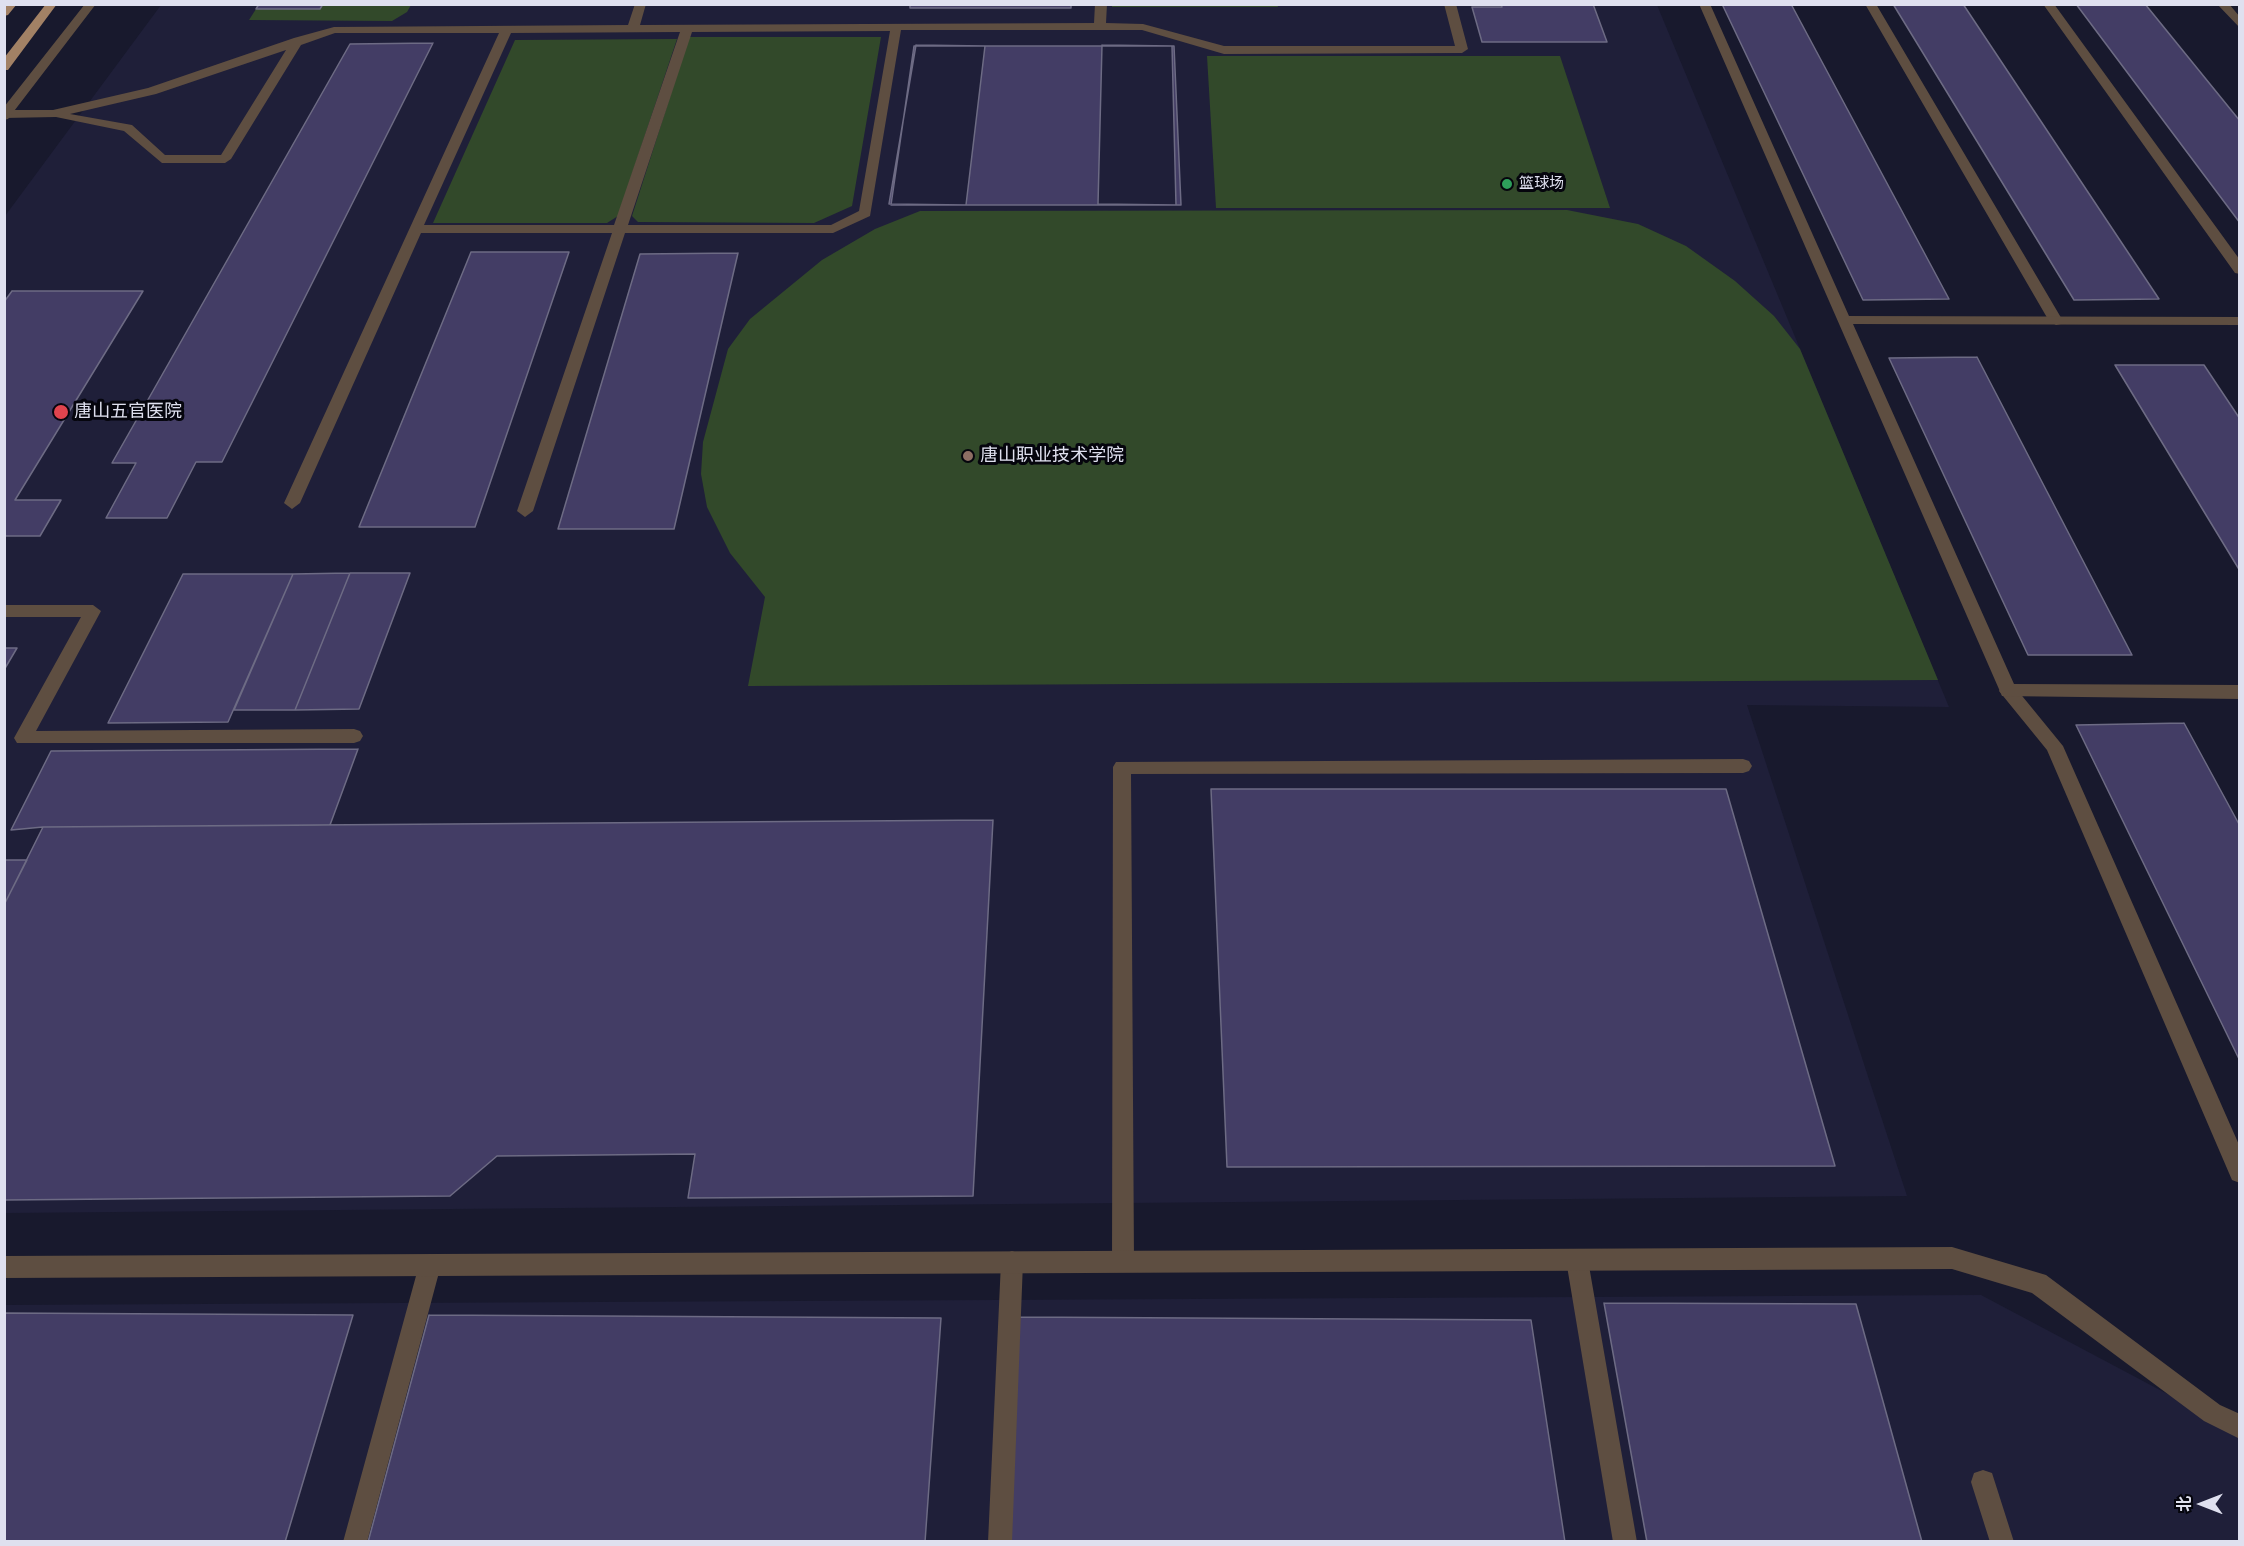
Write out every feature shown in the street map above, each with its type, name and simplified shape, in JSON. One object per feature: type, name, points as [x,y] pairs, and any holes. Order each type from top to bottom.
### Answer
[{"type":"main road","points":[[4,13],[12,4]]},
{"type":"main road","points":[[4,67],[52,4]]},
{"type":"street","points":[[5,115],[91,4]]},
{"type":"street","points":[[633,28],[641,4]]},
{"type":"street","points":[[1100,26],[1101,4]]},
{"type":"street","points":[[53,114],[152,91],[297,40],[333,30],[1100,26],[1143,27],[1224,50],[1462,49],[1450,4]]},
{"type":"street","points":[[1704,4],[2008,692],[2054,746],[2240,1173]]},
{"type":"street","points":[[1870,4],[2056,321]]},
{"type":"street","points":[[2048,4],[2240,270]]},
{"type":"street","points":[[2222,4],[2240,26]]},
{"type":"street","points":[[292,503],[507,28]]},
{"type":"street","points":[[525,511],[687,28]]},
{"type":"street","points":[[416,229],[833,229],[865,213],[896,28]]},
{"type":"street","points":[[5,115],[53,114],[128,128],[162,159],[225,159],[297,40]]},
{"type":"street","points":[[1844,320],[2240,321]]},
{"type":"street","points":[[4,611],[93,611],[23,738],[354,736]]},
{"type":"street","points":[[2008,692],[2240,692]]},
{"type":"street","points":[[1123,1261],[1122,767],[1743,766]]},
{"type":"street","points":[[4,1267],[1952,1258],[2038,1283],[2212,1413],[2240,1428]]},
{"type":"street","points":[[1576,1260],[1626,1542]]},
{"type":"street","points":[[1000,1542],[1012,1262]]},
{"type":"street","points":[[356,1542],[430,1265]]},
{"type":"street","points":[[1983,1482],[2002,1542]]},
{"type":"shaded area","points":[[161,5],[1657,5],[1949,707],[1747,705],[1907,1196],[5,1213],[5,216]]},
{"type":"shaded area","points":[[1981,1295],[2239,1432],[2239,1541],[5,1541],[4,1305]]},
{"type":"green space","points":[[323,4],[411,5],[407,12],[392,21],[249,20],[256,9]]},
{"type":"green space","points":[[1277,4],[1278,7],[1112,7],[1112,5]]},
{"type":"green space","points":[[689,37],[881,37],[852,206],[814,223],[638,222],[632,216]]},
{"type":"green space","points":[[677,39],[618,216],[607,223],[433,223],[515,40]]},
{"type":"green space","points":[[1207,56],[1560,56],[1610,208],[1216,208]]},
{"type":"green space","points":[[1567,210],[1638,224],[1686,246],[1735,281],[1774,316],[1800,349],[1938,680],[748,686],[765,597],[730,553],[707,507],[701,474],[703,442],[728,349],[750,319],[822,260],[875,229],[920,211]]},
{"type":"building","points":[[259,4],[323,4],[320,9],[256,9]]},
{"type":"building","points":[[910,4],[1071,4],[1071,8],[910,8]]},
{"type":"building","points":[[1501,4],[1593,4],[1607,42],[1482,42],[1472,7],[1502,7]]},
{"type":"building","points":[[1722,4],[1791,4],[1949,299],[1863,300]]},
{"type":"building","points":[[1893,4],[1963,4],[2159,299],[2074,300]]},
{"type":"building","points":[[2076,4],[2145,4],[2240,121],[2240,223]]},
{"type":"building","points":[[433,43],[222,462],[196,462],[167,518],[106,518],[136,463],[112,463],[350,44]]},
{"type":"building","points":[[916,45],[985,46],[966,205],[889,204]]},
{"type":"building","points":[[1102,45],[1172,46],[1176,205],[1098,204]]},
{"type":"building","points":[[914,46],[1174,46],[1181,205],[891,205]]},
{"type":"building","points":[[471,252],[569,252],[475,527],[359,527]]},
{"type":"building","points":[[738,253],[674,529],[558,529],[640,254]]},
{"type":"building","points":[[12,291],[143,291],[15,500],[61,500],[40,536],[4,536],[4,302]]},
{"type":"building","points":[[1977,357],[2132,655],[2028,655],[1889,358]]},
{"type":"building","points":[[2115,365],[2204,365],[2240,419],[2240,571]]},
{"type":"building","points":[[350,573],[295,710],[234,710],[293,574]]},
{"type":"building","points":[[350,573],[410,573],[359,709],[295,710]]},
{"type":"building","points":[[183,574],[293,574],[228,722],[108,723]]},
{"type":"building","points":[[4,648],[17,648],[4,670]]},
{"type":"building","points":[[2184,723],[2240,826],[2240,1061],[2076,725]]},
{"type":"building","points":[[358,749],[330,825],[43,827],[11,830],[51,751]]},
{"type":"building","points":[[1211,789],[1726,789],[1835,1166],[1227,1167]]},
{"type":"building","points":[[993,820],[973,1196],[688,1198],[695,1154],[497,1156],[450,1196],[4,1200],[4,905],[43,827]]},
{"type":"building","points":[[4,860],[27,860],[4,905]]},
{"type":"building","points":[[1604,1303],[1856,1304],[1922,1542],[1647,1542]]},
{"type":"building","points":[[4,1313],[353,1315],[285,1542],[4,1542]]},
{"type":"building","points":[[429,1315],[941,1318],[925,1542],[368,1542]]},
{"type":"building","points":[[1018,1317],[1531,1320],[1565,1542],[1008,1542]]},
{"type":"place","name":"篮球场","points":[[1507,184]]},
{"type":"place","name":"唐山五官医院","points":[[61,412]]},
{"type":"place","name":"唐山职业技术学院","points":[[968,456]]}]
